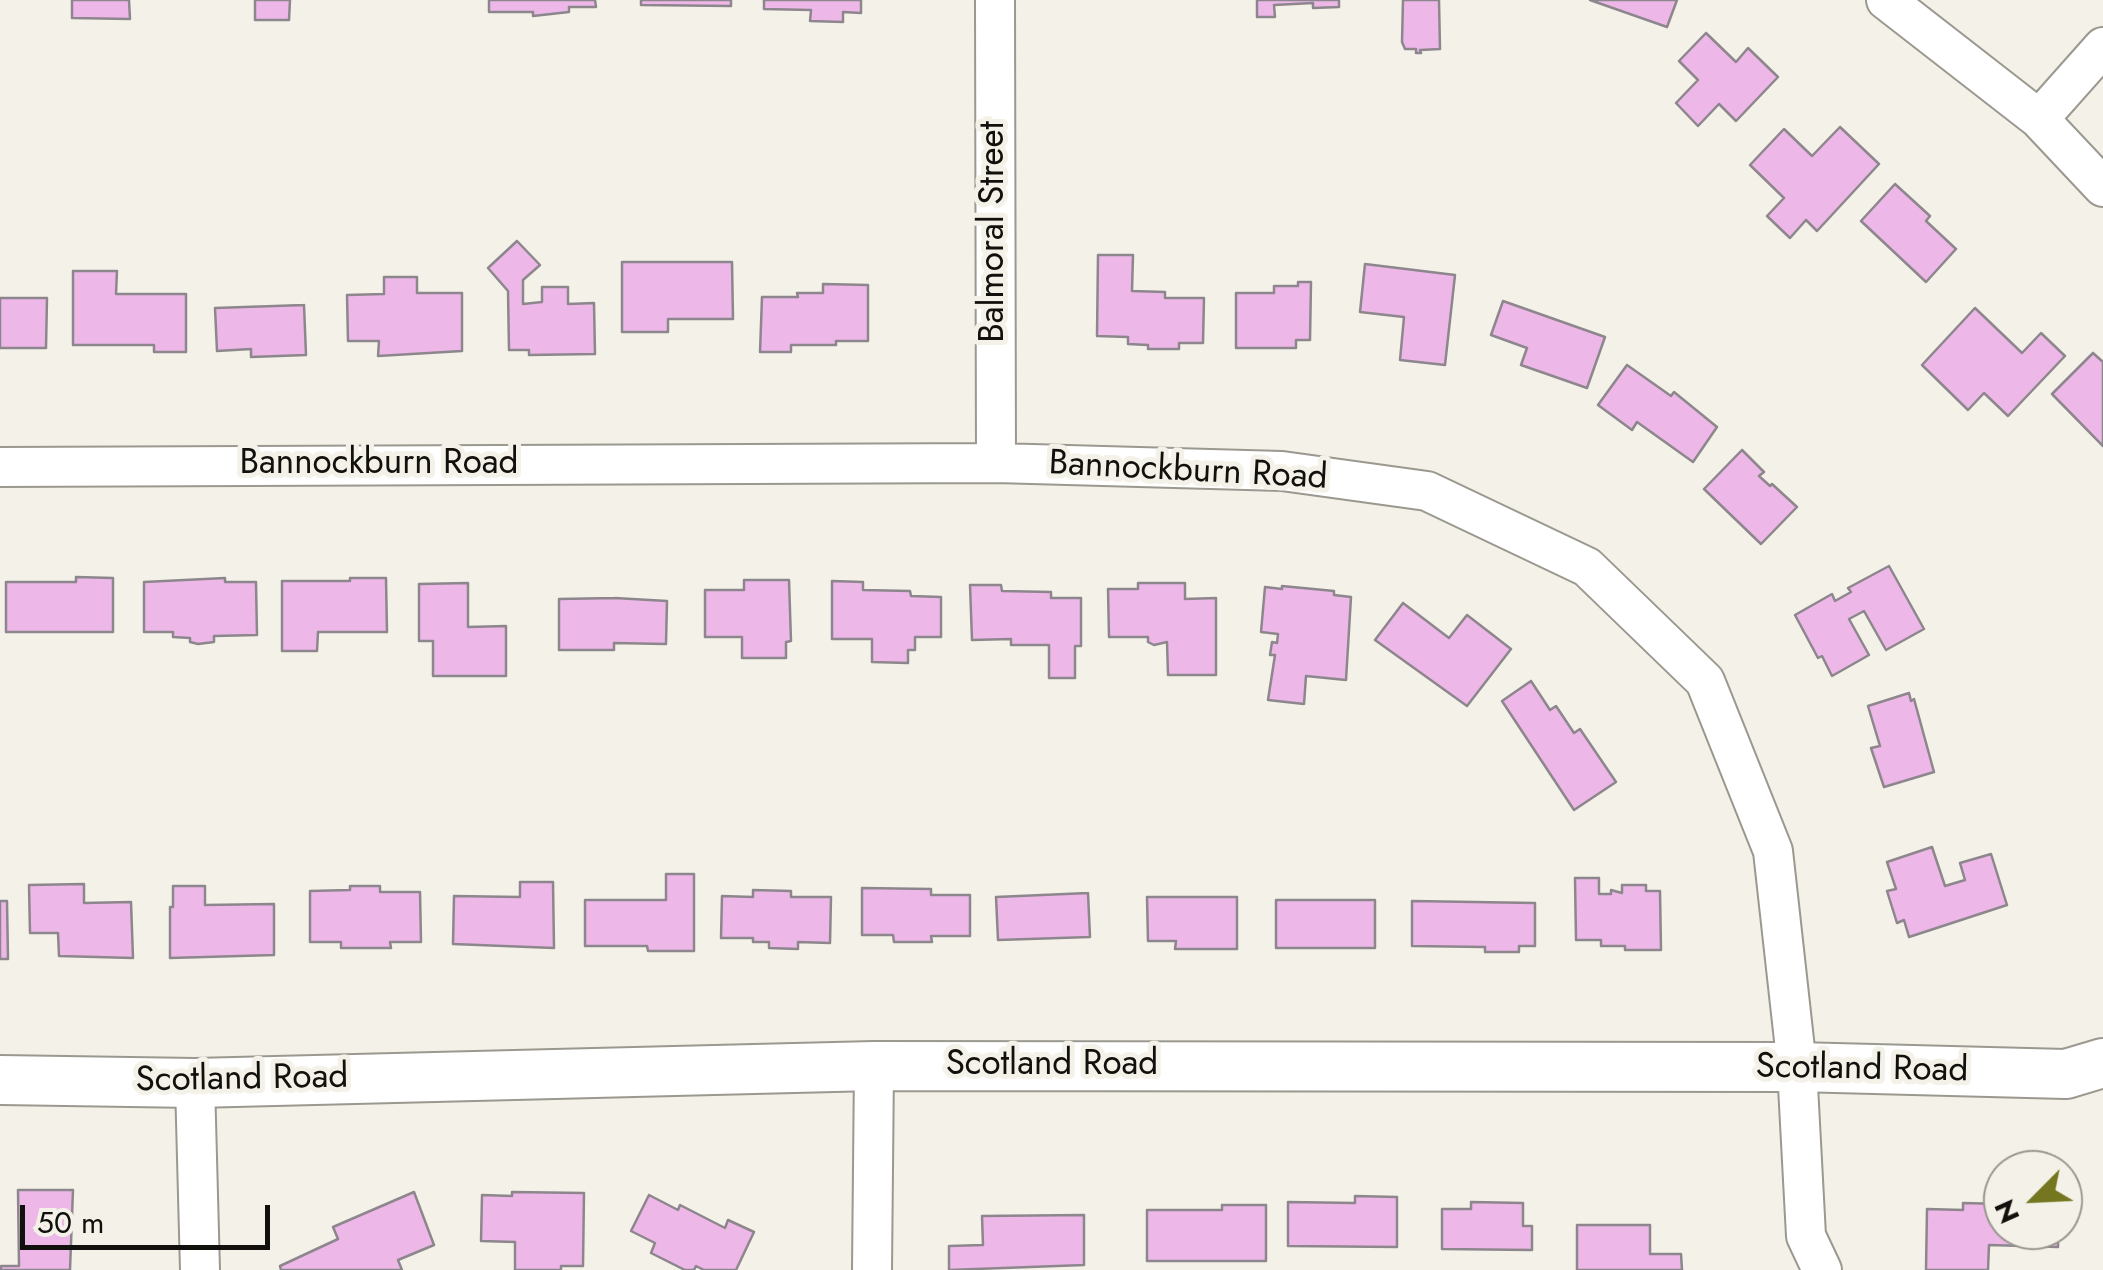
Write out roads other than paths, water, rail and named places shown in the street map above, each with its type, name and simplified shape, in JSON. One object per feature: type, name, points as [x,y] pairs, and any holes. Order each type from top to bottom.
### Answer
[{"type":"street","name":"Balmoral Street","points":[[995,0],[996,464]]},
{"type":"street","points":[[1886,0],[2039,119],[2103,187]]},
{"type":"street","points":[[2039,119],[2103,47]]},
{"type":"street","name":"Bannockburn Road","points":[[0,466],[996,464],[1282,471],[1427,492],[1587,566],[1704,681],[1773,850],[1796,1067],[1806,1236],[1822,1270]]},
{"type":"street","name":"Scotland Road","points":[[0,1080],[195,1084],[874,1066],[1796,1067],[2066,1074],[2103,1063]]},
{"type":"street","points":[[872,1270],[874,1066]]},
{"type":"street","points":[[195,1084],[200,1270]]}]
